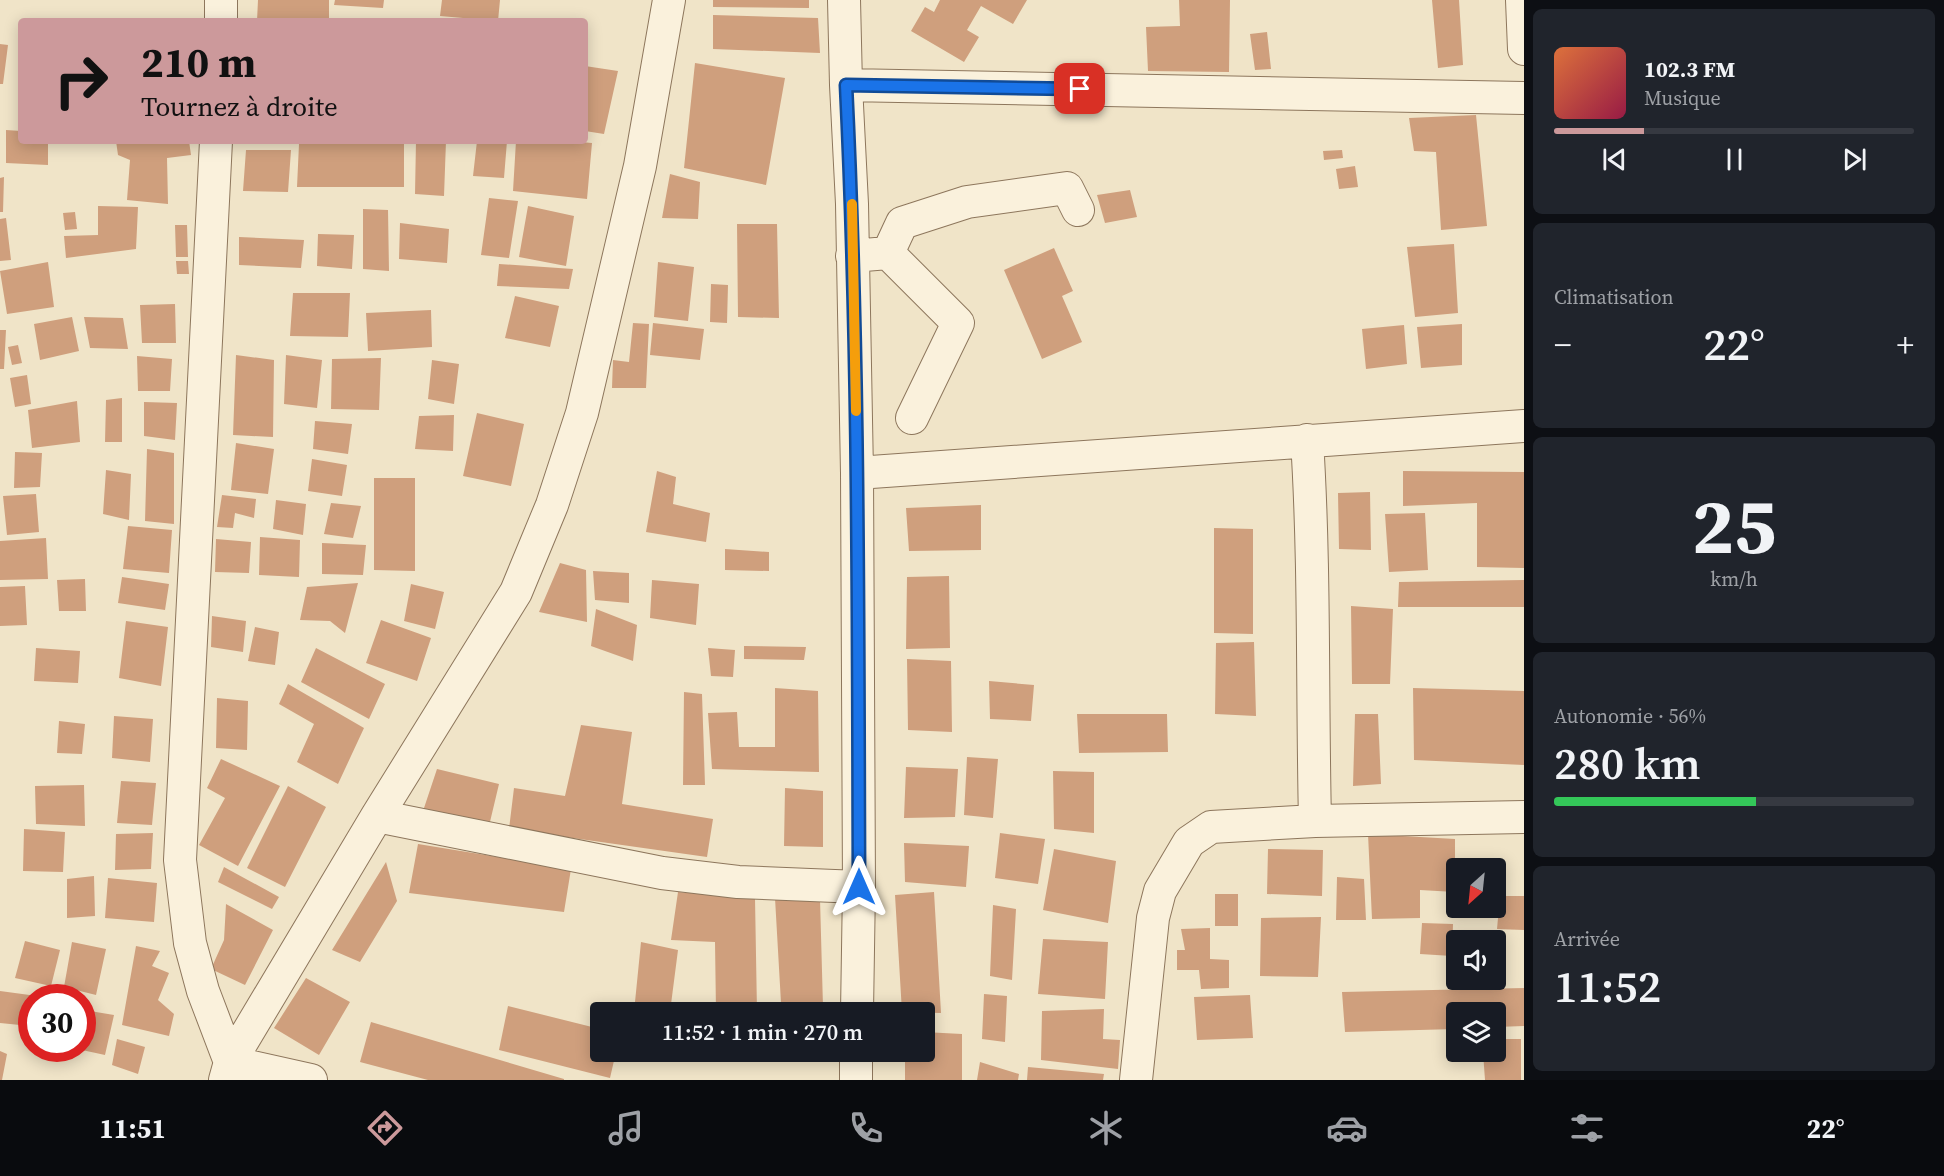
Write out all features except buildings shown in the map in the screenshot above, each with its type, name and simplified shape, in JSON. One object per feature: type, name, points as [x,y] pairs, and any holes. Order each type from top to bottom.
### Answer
[{"type":"street","points":[[221,0],[221,18]]},
{"type":"street","points":[[228,1071],[377,816],[516,592],[552,505],[582,413],[611,294],[640,166],[669,0]]},
{"type":"street","points":[[844,0],[857,473],[859,887],[857,1002]]},
{"type":"street","points":[[1522,0],[1524,49]]},
{"type":"street","points":[[846,85],[1524,98]]},
{"type":"street","points":[[216,144],[180,860],[190,943],[228,1071]]},
{"type":"street","points":[[888,253],[902,223],[967,202],[1067,188],[1078,210]]},
{"type":"street","points":[[852,256],[888,253],[958,323],[912,418]]},
{"type":"street","points":[[857,473],[1524,426]]},
{"type":"street","points":[[1307,440],[1312,514],[1315,821]]},
{"type":"street","points":[[377,816],[662,873],[738,882],[859,887]]},
{"type":"street","points":[[1136,1080],[1153,918],[1160,891],[1189,842],[1211,827],[1315,821],[1524,817]]},
{"type":"street","points":[[856,1062],[856,1080]]},
{"type":"street","points":[[228,1071],[311,1080]]},
{"type":"slow traffic","points":[[852,204],[856,411]]},
{"type":"route","points":[[859,887],[857,473],[852,204],[846,85],[1080,89]]}]
